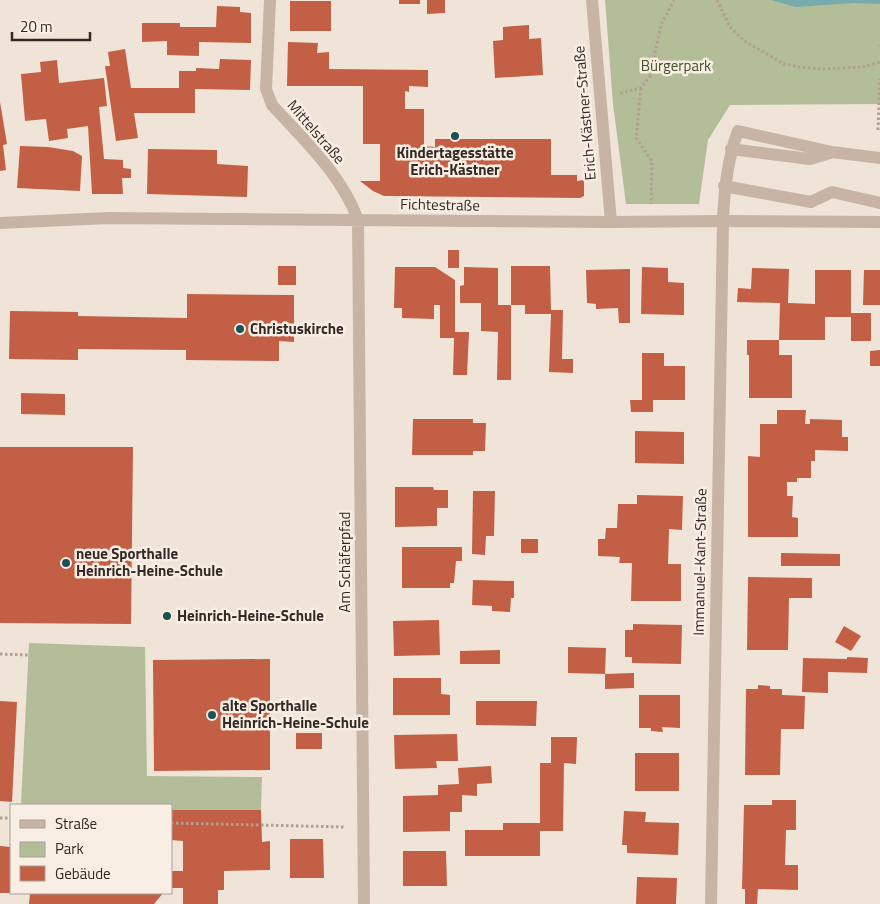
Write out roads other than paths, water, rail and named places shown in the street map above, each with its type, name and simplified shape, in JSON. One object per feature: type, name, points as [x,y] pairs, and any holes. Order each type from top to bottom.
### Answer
[{"type":"street","name":"Mittelstraße","points":[[270,0],[266,89],[268,99],[324,162],[352,204],[358,220]]},
{"type":"street","name":"Erich-Kästner-Straße","points":[[592,0],[611,222]]},
{"type":"street","points":[[832,152],[810,159],[731,149],[738,131],[832,152],[880,158]]},
{"type":"street","name":"Immanuel-Kant-Straße","points":[[711,904],[723,221],[724,186],[731,149]]},
{"type":"street","points":[[724,186],[810,202],[832,192],[880,203]]},
{"type":"street","name":"Fichtestraße","points":[[0,223],[109,218],[880,222]]},
{"type":"street","name":"Am Schäferpfad","points":[[358,220],[364,904]]},
{"type":"water","points":[[771,0],[880,0],[880,4],[854,3],[796,7]]},
{"type":"place","name":"Kindertagesstätte Erich-Kästner","points":[[455,136]]},
{"type":"place","name":"Christuskirche","points":[[240,329]]},
{"type":"place","name":"neue Sporthalle Heinrich-Heine-Schule","points":[[66,563]]},
{"type":"place","name":"Heinrich-Heine-Schule","points":[[167,616]]},
{"type":"place","name":"alte Sporthalle Heinrich-Heine-Schule","points":[[212,715]]},
{"type":"park label","name":"Bürgerpark","points":[[676,66]]}]
